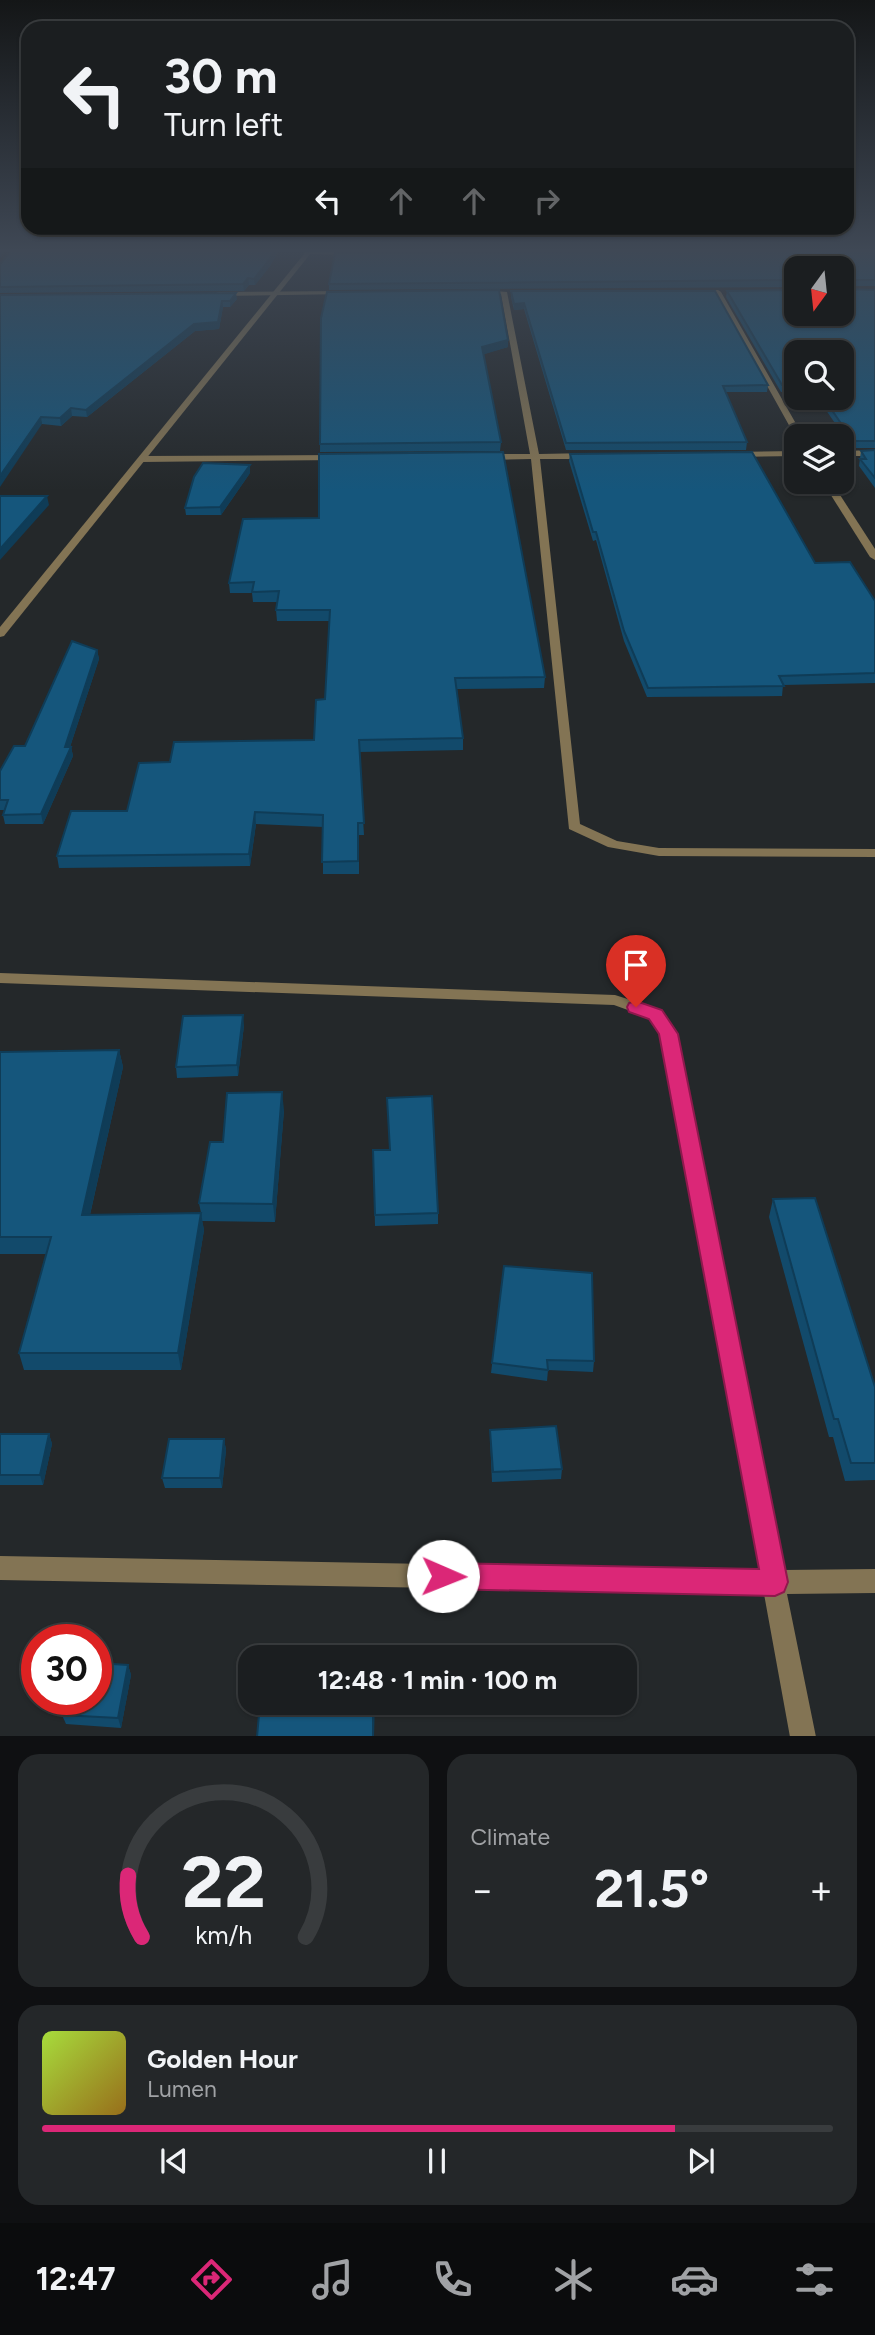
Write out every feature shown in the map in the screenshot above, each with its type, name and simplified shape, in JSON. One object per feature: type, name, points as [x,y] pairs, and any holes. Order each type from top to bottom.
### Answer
[{"type":"street","points":[[0,634],[246,329]]},
{"type":"street","points":[[511,329],[535,456],[574,826],[613,844],[659,852],[875,853]]},
{"type":"street","points":[[739,329],[792,424]]},
{"type":"street","points":[[854,454],[875,453]]},
{"type":"street","points":[[727,455],[784,454]]},
{"type":"street","points":[[481,457],[604,456]]},
{"type":"street","points":[[142,459],[345,458]]},
{"type":"street","points":[[834,494],[875,557]]},
{"type":"street","points":[[0,978],[615,1000],[656,1014],[668,1034],[803,1736]]},
{"type":"street","points":[[0,1568],[775,1582],[875,1581]]},
{"type":"building","points":[[0,329],[188,329],[86,410],[71,408],[60,418],[41,417],[0,476]]},
{"type":"building","points":[[321,329],[506,329],[508,340],[482,347],[501,442],[320,444]]},
{"type":"building","points":[[532,329],[736,329],[768,385],[723,386],[747,442],[566,443]]},
{"type":"building","points":[[749,329],[875,329],[875,441],[854,441],[854,424],[841,424],[832,410],[854,410],[854,340],[784,340],[784,385]]},
{"type":"building","points":[[875,450],[875,478],[860,459],[866,459],[861,451]]},
{"type":"building","points":[[503,452],[545,677],[455,678],[463,738],[359,740],[364,823],[358,823],[358,861],[322,862],[323,815],[255,812],[249,854],[57,856],[71,811],[127,811],[139,763],[170,762],[174,742],[314,740],[316,700],[325,699],[330,610],[276,610],[279,591],[252,592],[254,582],[229,583],[243,519],[319,518],[319,454]]},
{"type":"building","points":[[752,452],[815,563],[850,562],[875,601],[875,673],[779,676],[784,686],[648,688],[624,631],[596,532],[593,532],[570,454]]},
{"type":"building","points":[[203,463],[250,465],[220,507],[185,508],[194,477]]},
{"type":"building","points":[[0,496],[47,496],[0,549]]},
{"type":"building","points":[[72,641],[97,650],[65,747],[71,747],[41,814],[3,815],[8,800],[0,800],[0,771],[14,746],[25,746]]},
{"type":"building","points":[[243,1015],[237,1065],[176,1067],[183,1016]]},
{"type":"building","points":[[119,1050],[82,1215],[201,1213],[178,1353],[19,1353],[51,1237],[0,1237],[0,1052]]},
{"type":"building","points":[[282,1092],[273,1204],[199,1203],[210,1142],[223,1142],[227,1093]]},
{"type":"building","points":[[432,1096],[438,1213],[375,1215],[373,1150],[390,1150],[387,1098]]},
{"type":"building","points":[[815,1198],[875,1387],[875,1463],[851,1463],[838,1419],[834,1419],[773,1199]]},
{"type":"building","points":[[504,1266],[592,1273],[594,1361],[547,1360],[548,1370],[492,1363]]},
{"type":"building","points":[[556,1426],[562,1469],[493,1472],[490,1430]]},
{"type":"building","points":[[0,1434],[49,1434],[40,1475],[0,1475]]},
{"type":"building","points":[[169,1439],[224,1439],[220,1478],[162,1478]]},
{"type":"building","points":[[112,1664],[128,1665],[118,1718],[62,1715],[112,1715]]},
{"type":"building","points":[[259,1715],[373,1715],[373,1736],[257,1736]]},
{"type":"route","points":[[443,1576],[775,1582],[668,1034],[656,1014],[636,1007]]}]
